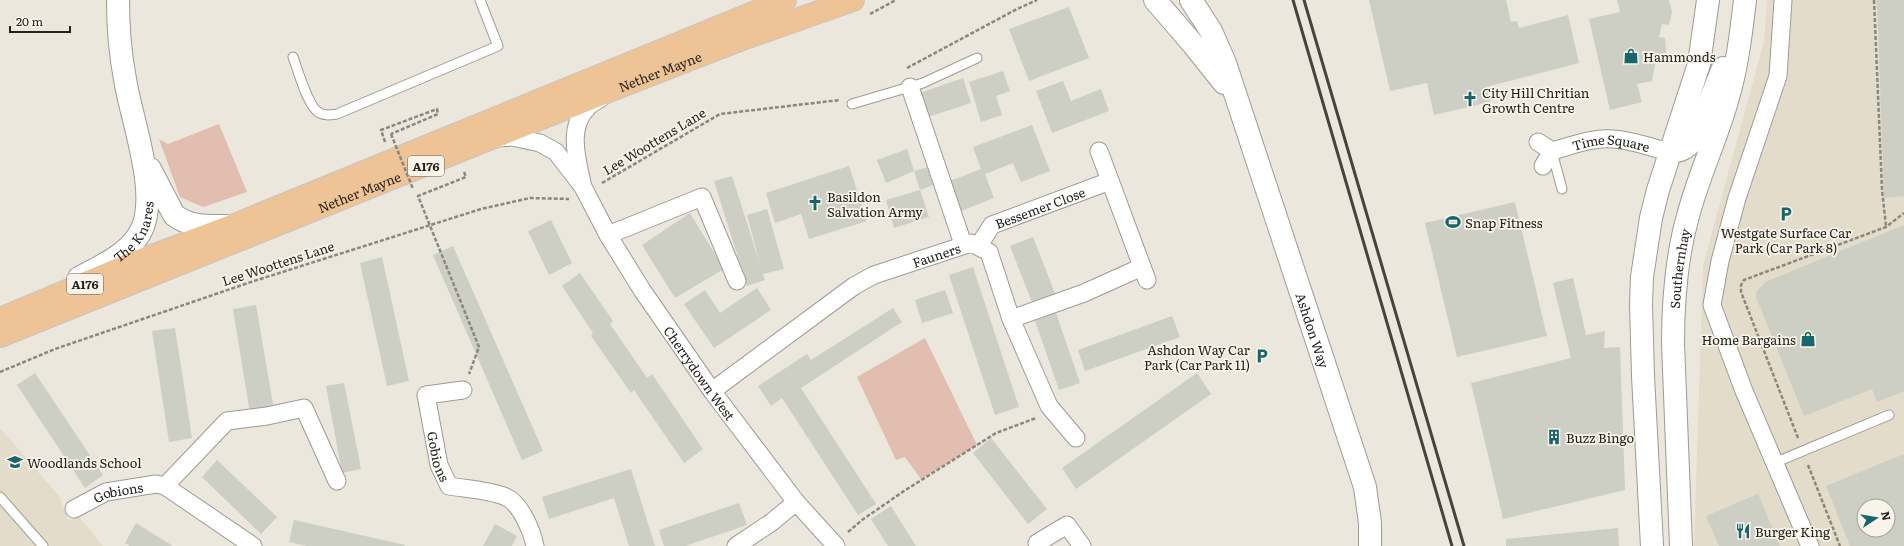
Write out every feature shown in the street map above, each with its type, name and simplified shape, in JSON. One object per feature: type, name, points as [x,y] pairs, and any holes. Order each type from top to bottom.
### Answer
[{"type":"main road","name":"Nether Mayne","points":[[0,319],[136,262],[232,226],[785,0]]},
{"type":"main road","name":"Nether Mayne","points":[[0,336],[621,86],[742,39],[860,8]]},
{"type":"street","name":"The Knares","points":[[34,305],[126,250],[138,237],[145,225],[148,203],[143,157],[132,117],[124,79],[118,31],[118,0]]},
{"type":"street","name":"Ashdon Way","points":[[1155,0],[1215,70],[1229,91],[1243,117]]},
{"type":"street","name":"Ashdon Way","points":[[1191,0],[1210,31],[1225,63],[1365,487],[1370,523],[1370,546]]},
{"type":"street","points":[[1652,546],[1640,304],[1642,277],[1651,218],[1658,190],[1699,64],[1708,0]]},
{"type":"street","name":"Southernhay","points":[[1670,152],[1676,152],[1688,147],[1695,138],[1725,63],[1745,0]]},
{"type":"street","name":"Southernhay","points":[[1681,546],[1673,344],[1673,312],[1677,268],[1688,216],[1736,69],[1745,0]]},
{"type":"street","points":[[1783,0],[1778,76],[1737,198],[1720,261],[1712,305],[1734,366],[1810,546]]},
{"type":"street","name":"Cherrydown West","points":[[621,86],[588,106],[579,119],[576,134],[576,152],[608,235],[642,290],[712,391],[796,502],[835,545]]},
{"type":"street","points":[[910,87],[971,245]]},
{"type":"street","name":"Cherrydown West","points":[[490,139],[512,138],[540,143],[556,152],[590,186]]},
{"type":"street","name":"Time Square","points":[[1545,146],[1600,139],[1612,139],[1670,152]]},
{"type":"street","points":[[1543,166],[1545,146]]},
{"type":"street","points":[[1011,319],[1145,273],[1098,151]]},
{"type":"street","name":"The Knares","points":[[143,157],[174,215],[180,220],[198,226],[232,226]]},
{"type":"street","name":"Bessemer Close","points":[[971,245],[992,225],[1110,181]]},
{"type":"street","points":[[608,235],[702,197],[737,281]]},
{"type":"street","name":"Fauners","points":[[712,391],[854,286],[874,275],[971,245],[989,252],[1011,319],[1049,406],[1076,438]]},
{"type":"street","name":"Gobions","points":[[463,390],[426,396],[439,465],[448,486],[493,493],[508,498],[532,529],[535,546]]},
{"type":"street","points":[[253,546],[165,486],[227,421],[267,416],[304,408],[337,481]]},
{"type":"street","name":"Gobions","points":[[74,509],[106,492],[156,484],[165,486]]},
{"type":"street","points":[[1365,487],[1374,511],[1381,546]]},
{"type":"street","points":[[736,546],[772,522],[796,502]]},
{"type":"street","points":[[1038,543],[1067,525],[1082,546]]},
{"type":"lane","points":[[293,57],[307,95],[317,111],[325,115],[336,114],[498,46],[480,0]]},
{"type":"lane","points":[[852,104],[910,87],[977,58]]},
{"type":"lane","points":[[1545,146],[1562,189]]},
{"type":"lane","points":[[1774,463],[1888,415]]},
{"type":"lane","points":[[0,497],[43,546]]},
{"type":"path","points":[[860,8],[896,0]]},
{"type":"path","points":[[906,68],[1037,0]]},
{"type":"path","points":[[1874,0],[1882,190],[1886,227]]},
{"type":"path","name":"Lee Woottens Lane","points":[[590,186],[720,114],[842,99]]},
{"type":"path","points":[[385,142],[381,130],[437,109],[438,114],[390,134],[413,189]]},
{"type":"path","points":[[422,194],[418,196],[479,347],[463,390]]},
{"type":"path","name":"Lee Woottens Lane","points":[[0,372],[70,344],[251,282],[481,209],[530,198],[569,199]]},
{"type":"path","points":[[1794,430],[1741,292],[1741,285],[1744,280],[1886,227],[1904,213]]},
{"type":"path","points":[[835,545],[862,520],[996,433],[1054,412]]},
{"type":"path","points":[[1806,459],[1840,546]]},
{"type":"shaded area","points":[[1767,0],[1904,0],[1904,546],[1694,546],[1703,266],[1764,41]]},
{"type":"shaded area","points":[[219,124],[247,192],[203,207],[180,197],[159,139],[168,144]]},
{"type":"shaded area","points":[[925,338],[977,445],[921,479],[905,457],[896,460],[857,377]]},
{"type":"shaded area","name":"Woodlands School","points":[[0,428],[59,496],[68,520],[79,517],[103,546],[0,546]]},
{"type":"building","points":[[1369,0],[1506,0],[1511,22],[1517,21],[1519,28],[1568,15],[1579,63],[1486,87],[1490,102],[1434,115],[1427,83],[1390,91]]},
{"type":"building","name":"Hammonds","points":[[1617,0],[1669,0],[1672,12],[1669,25],[1662,24],[1659,37],[1665,38],[1666,52],[1660,61],[1656,60],[1652,81],[1637,84],[1642,102],[1610,110],[1589,19],[1620,12]]},
{"type":"building","points":[[1877,0],[1904,0],[1904,196],[1884,198]]},
{"type":"building","points":[[1069,7],[1089,58],[1029,81],[1009,29]]},
{"type":"building","points":[[1003,71],[1010,91],[996,96],[1002,115],[981,122],[969,82]]},
{"type":"building","points":[[963,78],[971,103],[928,117],[920,93]]},
{"type":"building","points":[[1063,81],[1071,101],[1101,89],[1109,111],[1052,133],[1036,91]]},
{"type":"building","points":[[1032,125],[1050,171],[1021,182],[1013,163],[985,174],[994,198],[961,211],[950,181],[981,169],[973,147]]},
{"type":"building","points":[[907,149],[914,171],[886,183],[877,160]]},
{"type":"building","name":"Basildon Salvation Army","points":[[849,166],[867,221],[809,239],[801,214],[775,223],[766,193]]},
{"type":"building","points":[[928,167],[933,185],[920,190],[914,171]]},
{"type":"building","points":[[732,176],[760,264],[747,215],[767,209],[784,269],[763,274],[765,280],[747,286],[714,181]]},
{"type":"building","points":[[920,190],[929,217],[894,228],[886,200]]},
{"type":"building","points":[[1515,202],[1547,336],[1457,357],[1425,223]]},
{"type":"building","points":[[690,213],[724,269],[675,298],[642,245]]},
{"type":"building","points":[[551,220],[572,263],[549,275],[528,231]]},
{"type":"building","points":[[1904,225],[1904,391],[1877,402],[1872,389],[1804,416],[1756,297],[1757,291],[1765,282]]},
{"type":"building","points":[[1033,237],[1056,296],[1033,305],[1010,246]]},
{"type":"building","points":[[453,246],[543,451],[522,460],[433,255]]},
{"type":"building","points":[[382,257],[409,381],[387,386],[360,263]]},
{"type":"building","points":[[973,267],[1019,407],[995,415],[949,275]]},
{"type":"building","points":[[580,273],[613,321],[610,324],[647,378],[652,374],[703,449],[684,463],[634,390],[631,393],[591,336],[593,333],[562,286]]},
{"type":"building","name":"Buzz Bingo","points":[[1573,278],[1586,335],[1605,331],[1604,348],[1620,347],[1625,490],[1503,519],[1471,383],[1571,358],[1553,283]]},
{"type":"building","points":[[757,288],[771,310],[714,348],[684,304],[705,290],[720,313]]},
{"type":"building","points":[[945,290],[953,313],[922,323],[915,300]]},
{"type":"building","points":[[256,305],[274,410],[250,414],[233,309]]},
{"type":"building","points":[[893,308],[902,322],[801,388],[876,504],[858,515],[782,398],[771,406],[758,386],[807,354],[811,360]]},
{"type":"building","points":[[1055,310],[1080,383],[1059,390],[1034,318]]},
{"type":"building","points":[[1172,316],[1180,337],[1085,371],[1078,350]]},
{"type":"building","points":[[175,328],[192,438],[169,442],[152,331]]},
{"type":"building","points":[[35,373],[103,475],[85,488],[17,385]]},
{"type":"building","points":[[1197,373],[1211,394],[1076,489],[1062,468]]},
{"type":"building","points":[[344,383],[361,469],[342,473],[326,386]]},
{"type":"building","points":[[991,438],[1047,509],[1028,524],[973,453]]},
{"type":"building","points":[[1904,454],[1904,546],[1850,546],[1826,486]]},
{"type":"building","points":[[217,460],[277,517],[261,534],[202,477]]},
{"type":"building","points":[[631,469],[655,546],[629,546],[614,498],[549,519],[542,497]]},
{"type":"building","name":"Burger King","points":[[1758,494],[1780,546],[1719,546],[1706,516]]},
{"type":"building","points":[[739,503],[747,525],[685,546],[664,546],[659,530]]},
{"type":"building","points":[[891,506],[916,546],[888,546],[871,519]]},
{"type":"building","points":[[294,520],[405,546],[307,546],[289,542]]},
{"type":"building","points":[[136,523],[173,546],[130,546],[125,543]]},
{"type":"building","points":[[495,524],[517,536],[512,546],[483,546]]},
{"type":"building","points":[[1618,528],[1619,546],[1506,546],[1506,539]]},
{"type":"railway","points":[[1293,0],[1452,546]]},
{"type":"railway","points":[[1304,0],[1464,546]]},
{"type":"place","name":"Hammonds","points":[[1631,56]]},
{"type":"place","name":"City Hill Chritian Growth Centre","points":[[1470,99]]},
{"type":"place","name":"Basildon Salvation Army","points":[[815,203]]},
{"type":"place","name":"Westgate Surface Car Park (Car Park 8)","points":[[1786,214]]},
{"type":"place","name":"Snap Fitness","points":[[1453,222]]},
{"type":"place","name":"Home Bargains","points":[[1808,339]]},
{"type":"place","name":"Ashdon Way Car Park (Car Park 11)","points":[[1262,356]]},
{"type":"place","name":"Buzz Bingo","points":[[1554,437]]},
{"type":"place","name":"Woodlands School","points":[[15,462]]},
{"type":"place","name":"Burger King","points":[[1743,531]]}]
